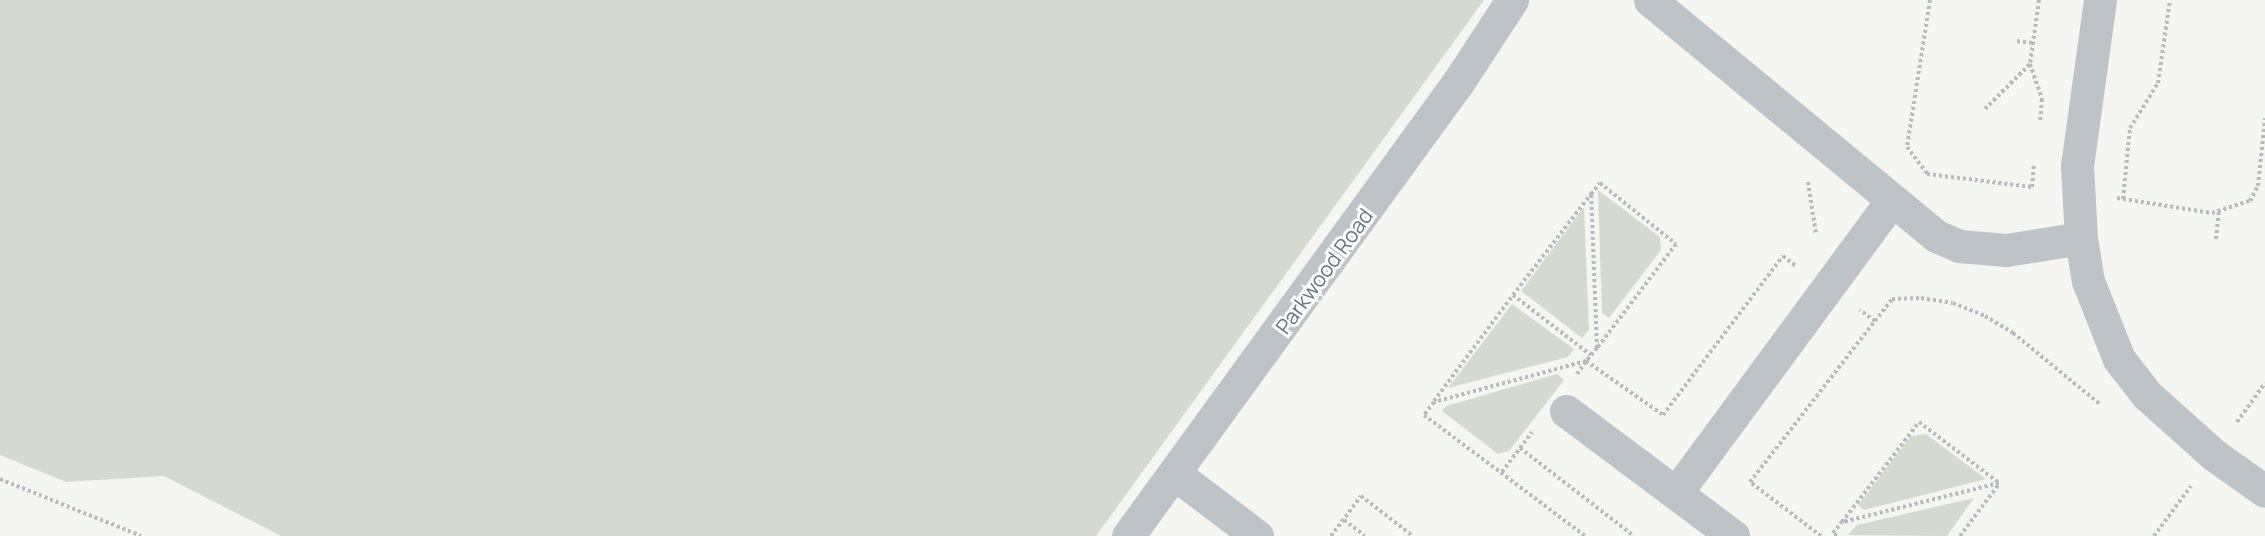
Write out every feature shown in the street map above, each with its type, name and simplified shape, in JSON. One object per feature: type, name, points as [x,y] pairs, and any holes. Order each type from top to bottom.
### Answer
[{"type":"street","name":"Parkwood Road","points":[[1128,536],[1452,91],[1512,0]]},
{"type":"street","points":[[1650,0],[1920,225],[1959,246],[2006,250],[2081,238]]},
{"type":"street","points":[[2100,0],[2077,165],[2081,238],[2088,281],[2119,359],[2147,395],[2214,455],[2265,491]]},
{"type":"street","points":[[1676,493],[1891,201]]},
{"type":"street","points":[[1566,411],[1733,536]]},
{"type":"street","points":[[1175,474],[1257,536]]},
{"type":"path","points":[[1930,0],[1907,147],[1927,174],[2219,212],[2250,201],[2258,186],[2265,118]]},
{"type":"path","points":[[2038,132],[2042,99],[2030,64],[2039,0]]},
{"type":"path","points":[[2123,199],[2130,128],[2158,83],[2170,0]]},
{"type":"path","points":[[2017,41],[2032,43]]},
{"type":"path","points":[[1985,108],[2030,64]]},
{"type":"path","points":[[2032,187],[2036,154]]},
{"type":"path","points":[[1806,174],[1817,241]]},
{"type":"path","points":[[1574,378],[1676,244],[1599,183],[1424,415],[1586,536]]},
{"type":"path","points":[[1591,194],[1597,348]]},
{"type":"path","points":[[2216,239],[2219,212]]},
{"type":"path","points":[[1586,361],[1663,415],[1783,256],[1875,321]]},
{"type":"path","points":[[1513,295],[1591,355]]},
{"type":"path","points":[[1821,536],[1750,482],[1892,299],[1921,298],[1953,303],[1984,316],[2013,333],[2107,410]]},
{"type":"path","points":[[1434,402],[1586,361]]},
{"type":"path","points":[[2154,536],[2265,383]]},
{"type":"path","points":[[1833,535],[1919,422],[1999,483]]},
{"type":"path","points":[[1502,472],[1534,430]]},
{"type":"path","points":[[1520,448],[1633,536]]},
{"type":"path","points":[[0,479],[141,536]]},
{"type":"path","points":[[1842,522],[1999,483]]},
{"type":"path","points":[[1959,536],[1999,483]]},
{"type":"path","points":[[1331,536],[1361,496],[1413,536]]},
{"type":"path","points":[[1344,520],[1365,536]]},
{"type":"shaded area","points":[[0,0],[1484,0],[1096,536],[281,536],[164,476],[66,482],[0,455]]},
{"type":"shaded area","points":[[1598,190],[1660,237],[1661,250],[1609,318],[1602,313]]},
{"type":"shaded area","points":[[1584,207],[1589,330],[1582,338],[1521,291]]},
{"type":"shaded area","points":[[1512,304],[1574,349],[1568,357],[1448,388]]},
{"type":"shaded area","points":[[1557,374],[1564,380],[1509,451],[1498,454],[1442,411],[1446,406]]},
{"type":"shaded area","points":[[1926,434],[1986,479],[1864,510],[1858,505],[1911,436]]},
{"type":"shaded area","points":[[1974,498],[1947,536],[1848,535],[1857,525]]}]
